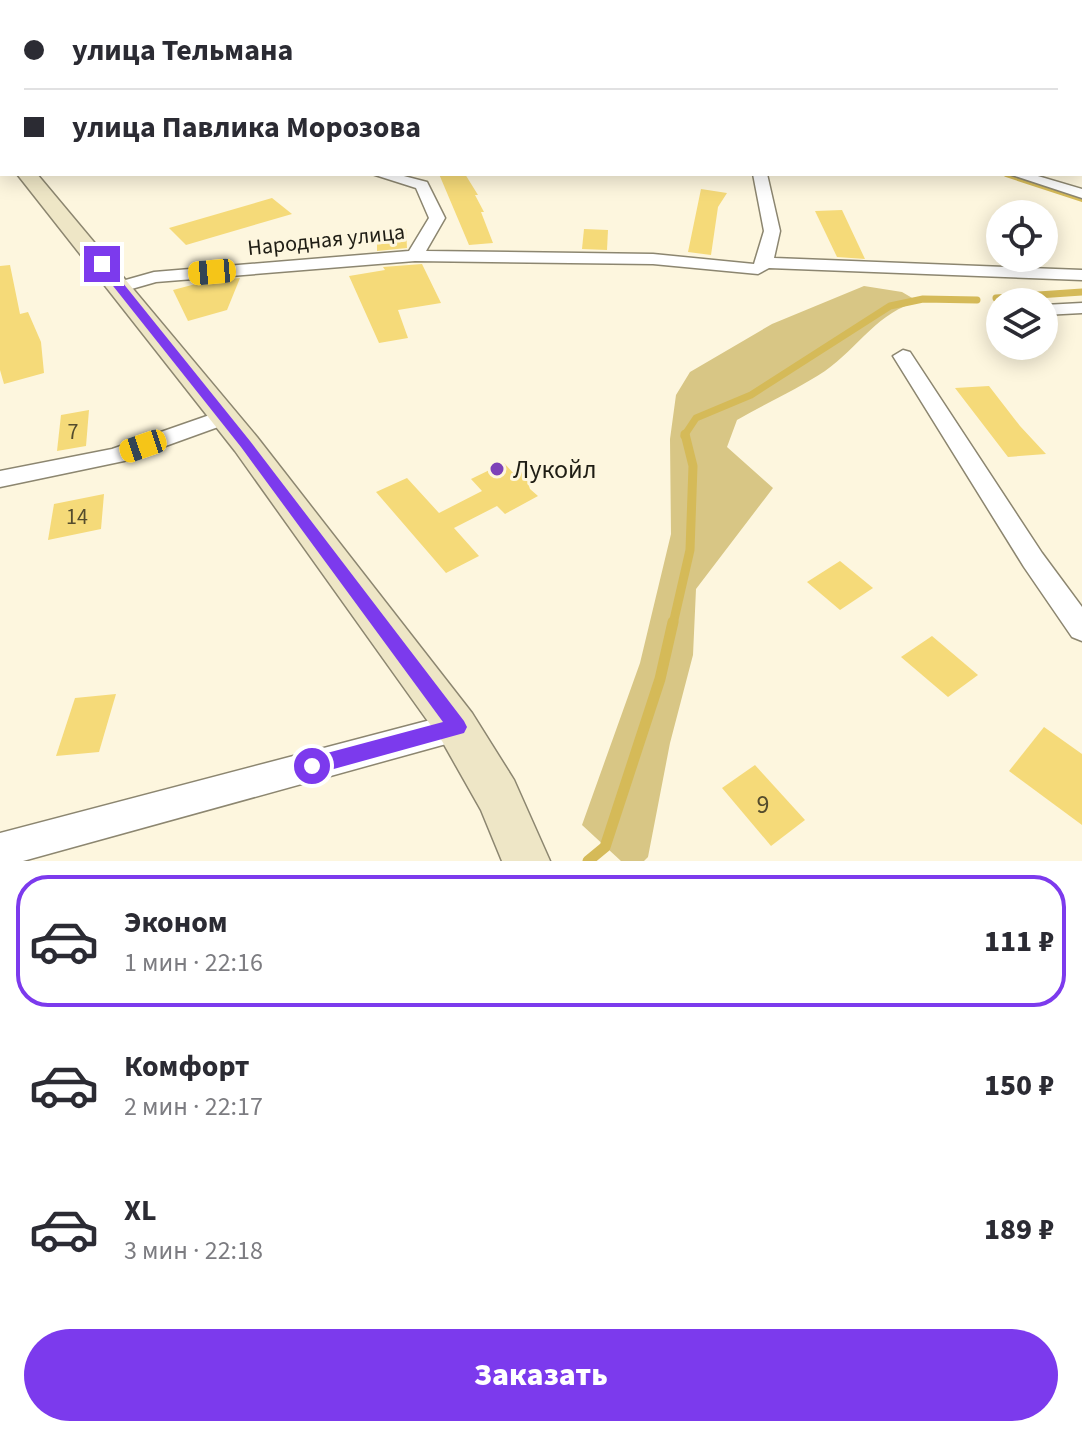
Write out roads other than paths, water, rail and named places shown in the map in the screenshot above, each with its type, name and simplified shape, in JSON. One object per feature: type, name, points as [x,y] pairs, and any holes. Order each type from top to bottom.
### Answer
[{"type":"street","points":[[29,176],[224,417],[457,727],[498,796],[526,861]]},
{"type":"street","name":"Народная улица","points":[[121,287],[154,277],[415,256],[437,218],[422,185],[387,176]]},
{"type":"street","points":[[415,256],[653,259],[758,269],[765,263],[772,231],[760,176]]},
{"type":"street","points":[[1023,176],[1082,194]]},
{"type":"street","points":[[765,263],[1082,275]]},
{"type":"street","points":[[1058,309],[1082,308]]},
{"type":"street","points":[[903,356],[1033,560],[1082,629]]},
{"type":"street","points":[[0,479],[116,456],[224,417]]},
{"type":"street","points":[[0,850],[457,727]]},
{"type":"waterway","points":[[1012,176],[1082,199]]},
{"type":"waterway","points":[[1058,294],[1082,292]]},
{"type":"waterway","points":[[685,434],[696,418],[751,395],[890,306],[923,299],[977,300]]},
{"type":"waterway","points":[[673,624],[690,550],[693,466],[685,434]]},
{"type":"waterway","points":[[588,861],[605,847],[660,679],[673,622]]},
{"type":"place","name":"Лукойл","points":[[497,469]]}]
